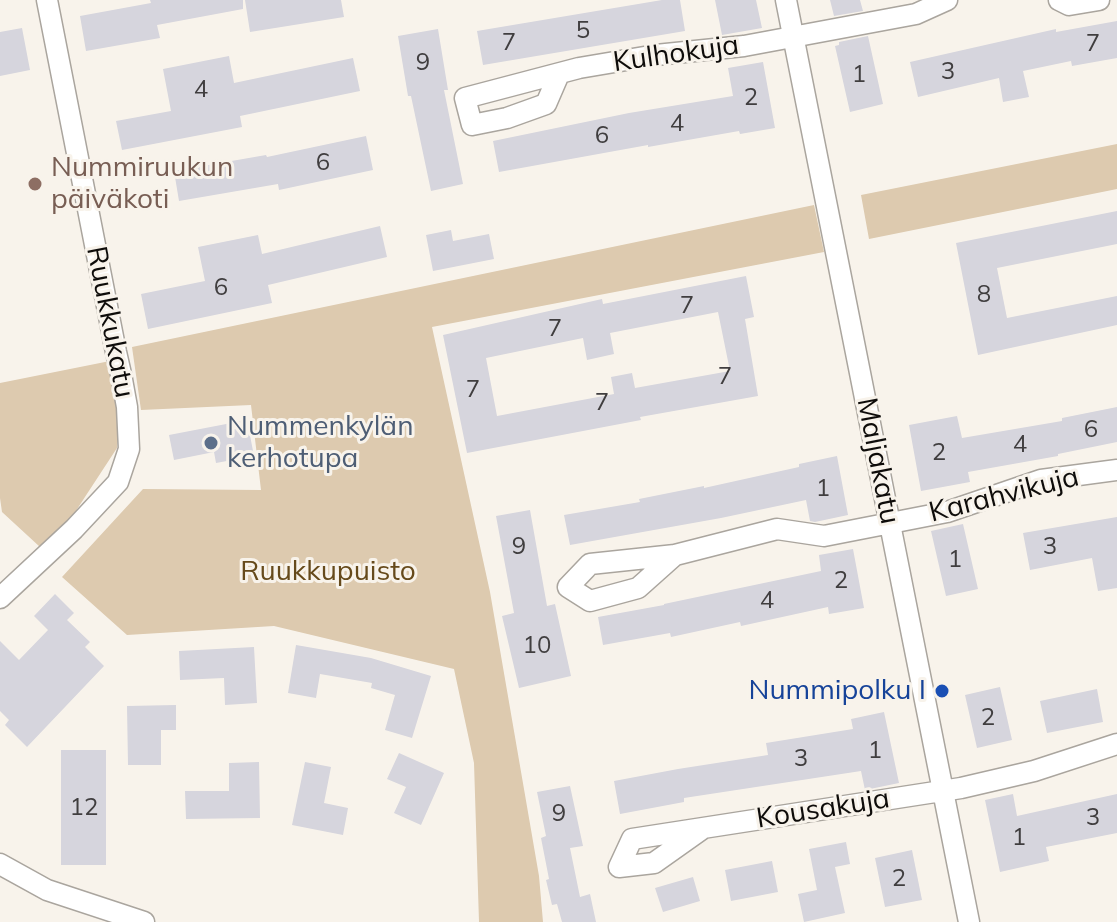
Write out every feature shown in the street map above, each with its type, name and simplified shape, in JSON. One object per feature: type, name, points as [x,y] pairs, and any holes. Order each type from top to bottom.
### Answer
[{"type":"street","name":"Ruukkukatu","points":[[0,598],[74,529],[118,482],[129,449],[127,407],[121,374],[47,0]]},
{"type":"street","name":"Maljakatu","points":[[786,0],[969,922]]},
{"type":"street","name":"Kulhokuja","points":[[559,74],[656,55],[744,46],[916,14],[947,0]]},
{"type":"street","points":[[1059,0],[1069,5],[1099,0]]},
{"type":"street","name":"Karahvikuja","points":[[675,555],[777,529],[824,536],[891,524],[947,512],[1041,480],[1117,470]]},
{"type":"street","name":"Kousakuja","points":[[702,829],[944,790],[1034,771],[1117,744]]},
{"type":"street","points":[[0,864],[47,890],[144,922]]},
{"type":"green space","points":[[1117,144],[1117,189],[869,239],[861,195]]},
{"type":"green space","name":"Ruukkupuisto","points":[[814,205],[824,252],[432,327],[490,592],[539,876],[543,922],[479,922],[474,763],[454,669],[274,626],[127,635],[62,577],[143,489],[261,490],[251,405],[141,410],[132,347]]},
{"type":"green space","points":[[110,361],[121,410],[117,448],[66,526],[40,547],[2,512],[0,383]]},
{"type":"building","points":[[150,0],[243,0],[243,9],[157,25],[160,38],[86,51],[80,16],[151,3]]},
{"type":"building","points":[[245,0],[341,0],[344,17],[250,32]]},
{"type":"building","points":[[662,0],[680,0],[685,31],[483,65],[477,31]]},
{"type":"building","points":[[715,0],[756,0],[762,28],[722,35]]},
{"type":"building","points":[[830,0],[860,0],[863,11],[834,16]]},
{"type":"building","points":[[1117,21],[1117,58],[1072,66],[1071,61],[1023,71],[1029,97],[1003,102],[999,78],[918,97],[910,62],[1056,29],[1056,32]]},
{"type":"building","points":[[22,28],[30,70],[0,76],[0,32]]},
{"type":"building","points":[[438,29],[448,90],[444,90],[463,184],[431,191],[411,96],[408,96],[398,36]]},
{"type":"building","points":[[868,36],[883,104],[850,112],[835,46],[839,42]]},
{"type":"building","points":[[229,56],[234,83],[353,58],[360,91],[240,116],[242,127],[122,150],[116,121],[171,111],[163,69]]},
{"type":"building","points":[[763,62],[775,128],[648,145],[499,172],[493,141],[629,113],[733,96],[728,68]]},
{"type":"building","points":[[366,136],[373,170],[279,190],[278,184],[179,201],[174,171],[267,157]]},
{"type":"building","points":[[1117,211],[1117,244],[997,268],[1007,318],[1117,296],[1117,325],[978,355],[956,243]]},
{"type":"building","points":[[380,226],[387,257],[268,285],[272,303],[148,329],[141,294],[205,281],[198,247],[258,235],[262,254]]},
{"type":"building","points":[[451,230],[453,241],[489,234],[494,259],[433,271],[426,235]]},
{"type":"building","points":[[746,276],[754,317],[745,319],[758,396],[467,453],[443,335],[602,299],[603,304]],"holes":[[[718,312],[730,371],[635,388],[632,373],[611,377],[614,394],[497,416],[486,358],[583,338],[587,360],[614,354],[610,333]]]},
{"type":"building","points":[[1117,407],[1117,442],[968,472],[970,482],[921,491],[909,425],[957,416],[962,438],[1062,421],[1062,418]]},
{"type":"building","name":"Nummenkylän kerhotupa","points":[[247,420],[254,456],[216,463],[214,452],[174,460],[169,435]]},
{"type":"building","points":[[837,456],[848,515],[810,521],[806,500],[570,545],[564,515],[640,502],[639,499],[704,488]]},
{"type":"building","points":[[530,510],[547,606],[555,604],[571,676],[519,688],[502,616],[514,613],[496,516]]},
{"type":"building","points":[[1117,517],[1117,588],[1098,591],[1092,558],[1030,570],[1023,533]]},
{"type":"building","points":[[963,524],[978,589],[946,596],[931,531]]},
{"type":"building","points":[[853,549],[864,608],[829,614],[828,607],[741,626],[740,622],[671,637],[670,633],[603,645],[598,617],[821,571],[819,555]]},
{"type":"building","points":[[55,594],[74,613],[67,620],[90,642],[85,647],[104,666],[27,747],[5,725],[9,720],[0,711],[0,641],[19,660],[48,630],[34,616]]},
{"type":"building","points":[[296,645],[371,658],[431,676],[412,738],[385,730],[395,695],[371,688],[372,683],[320,674],[316,698],[288,693]]},
{"type":"building","points":[[254,647],[257,703],[225,705],[224,678],[180,680],[179,651]]},
{"type":"building","points":[[1000,687],[1012,740],[977,748],[965,695]]},
{"type":"building","points":[[1097,689],[1103,722],[1047,733],[1040,701]]},
{"type":"building","points":[[176,705],[176,730],[161,730],[161,765],[128,765],[127,706]]},
{"type":"building","points":[[884,712],[899,783],[865,790],[861,771],[684,798],[684,802],[620,814],[614,781],[768,755],[766,743],[853,729],[851,719]]},
{"type":"building","points":[[61,750],[106,750],[106,865],[61,865]]},
{"type":"building","points":[[399,753],[444,773],[421,825],[394,813],[406,787],[387,779]]},
{"type":"building","points":[[259,762],[260,818],[186,819],[185,791],[229,791],[229,763]]},
{"type":"building","points":[[305,762],[331,767],[324,803],[348,808],[343,835],[292,825]]},
{"type":"building","points":[[570,786],[583,846],[570,848],[580,897],[590,894],[596,922],[562,922],[557,904],[552,905],[546,880],[549,879],[541,838],[546,836],[537,792]]},
{"type":"building","points":[[1013,794],[1017,816],[1117,794],[1117,833],[1046,847],[1049,861],[1000,872],[985,800]]},
{"type":"building","points":[[846,842],[850,864],[835,867],[845,913],[804,922],[798,894],[817,890],[809,849]]},
{"type":"building","points":[[912,850],[922,900],[885,907],[875,858]]},
{"type":"building","points":[[772,861],[778,892],[731,901],[725,870]]},
{"type":"building","points":[[693,877],[700,901],[663,912],[655,888]]},
{"type":"place","name":"Nummiruukun päiväkoti","points":[[35,184]]},
{"type":"place","name":"Nummenkylän kerhotupa","points":[[211,443]]},
{"type":"place","name":"Nummipolku I","points":[[942,691]]}]
